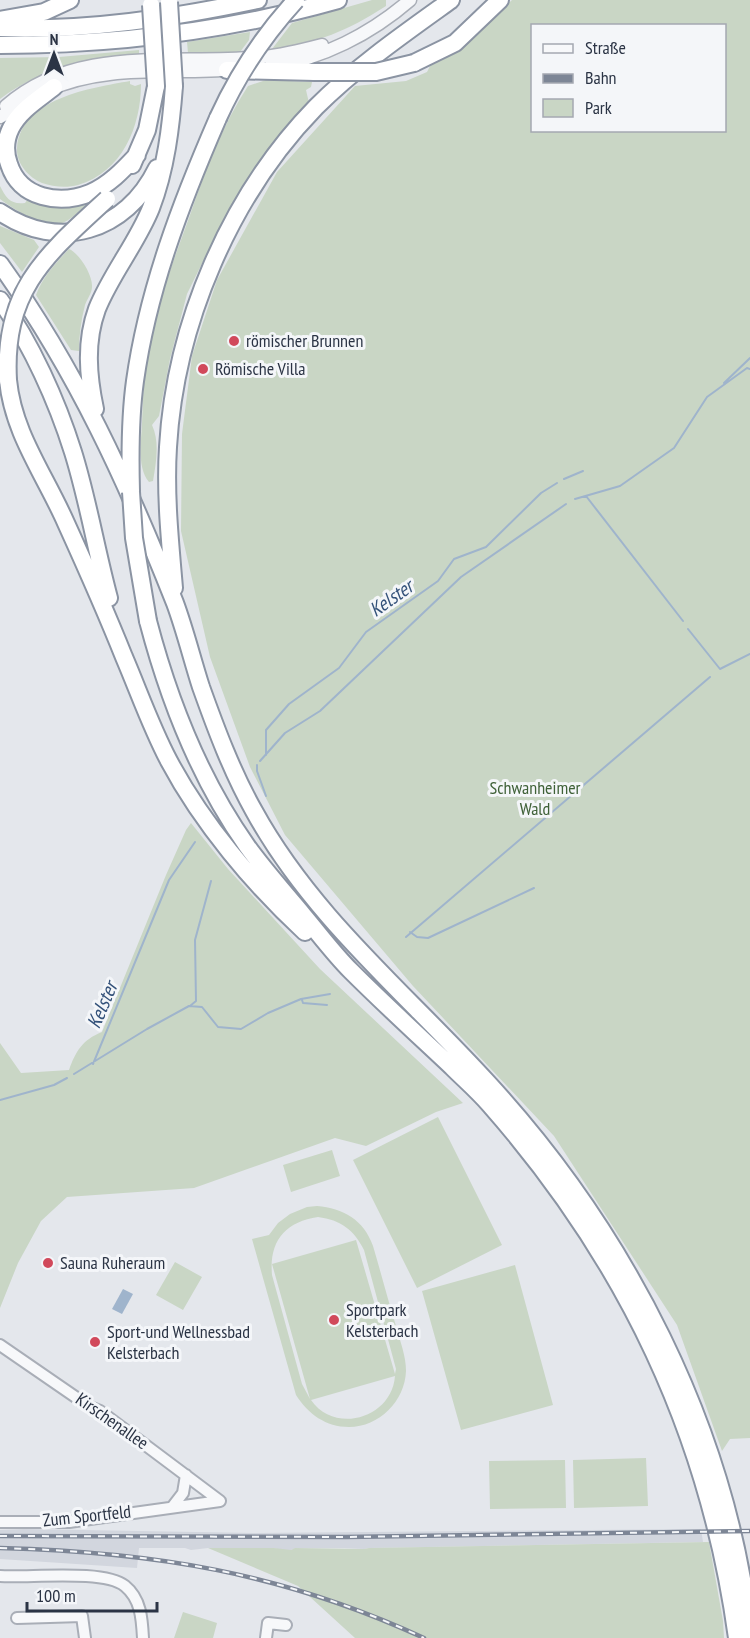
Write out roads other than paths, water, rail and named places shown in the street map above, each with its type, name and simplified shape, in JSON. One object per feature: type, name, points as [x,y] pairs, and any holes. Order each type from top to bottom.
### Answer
[{"type":"highway","points":[[0,20],[44,12],[70,0]]},
{"type":"highway","points":[[0,28],[47,28],[143,21],[258,0]]},
{"type":"highway","points":[[296,0],[252,55],[238,77],[180,208],[157,278],[140,350],[132,408],[131,469],[134,538],[148,621],[176,711],[196,757],[220,804],[260,863],[350,969]]},
{"type":"highway","points":[[0,45],[110,41],[184,33],[268,18],[338,0]]},
{"type":"highway","points":[[176,606],[168,522],[167,476],[170,419],[182,350],[193,313],[217,252],[256,184],[293,133],[316,107],[384,49],[451,0]]},
{"type":"highway","points":[[228,70],[376,72],[397,69],[455,43],[500,0]]},
{"type":"highway","points":[[98,423],[89,360],[94,319],[106,291],[134,243],[157,191],[174,86],[169,1]]},
{"type":"highway","points":[[151,2],[156,86],[151,113],[137,155],[126,176],[107,199],[48,254],[27,284],[18,304],[9,336],[8,380],[14,414],[21,434],[64,516],[160,744],[200,810],[269,896],[302,929],[350,969],[487,1101],[520,1140],[590,1235],[637,1314],[675,1398],[698,1460],[728,1582],[737,1638]]},
{"type":"highway","points":[[54,87],[19,116],[9,133],[7,156],[12,173],[23,186],[44,197],[61,199],[77,197],[96,190],[117,177],[137,155]]},
{"type":"highway","points":[[0,212],[23,225],[45,232],[66,233],[96,227],[114,218],[136,200],[154,175],[165,151]]},
{"type":"highway","points":[[0,264],[38,319],[98,423],[176,606],[226,754],[269,837],[317,904],[405,999],[487,1081],[529,1130],[603,1232],[638,1290],[674,1363],[710,1455],[729,1520],[750,1634]]},
{"type":"highway","points":[[0,300],[29,347],[73,451],[125,659]]},
{"type":"street","points":[[0,117],[54,87],[86,78],[130,72],[228,70],[298,61],[347,41],[410,0]]},
{"type":"street","points":[[0,111],[24,92],[42,82],[79,69],[122,61],[279,55],[349,36],[384,19]]},
{"type":"street","name":"Kirschenallee","points":[[0,1346],[90,1407],[100,1411],[220,1501]]},
{"type":"street","points":[[173,1506],[183,1493],[186,1474]]},
{"type":"street","name":"Zum Sportfeld","points":[[0,1522],[69,1522],[220,1501]]},
{"type":"street","points":[[0,1576],[82,1576],[110,1579],[124,1584],[135,1599],[142,1618],[143,1638]]},
{"type":"street","points":[[17,1618],[82,1616],[85,1638]]},
{"type":"street","points":[[266,1638],[268,1623],[286,1625]]},
{"type":"water","points":[[123,1289],[133,1294],[122,1314],[112,1309]]},
{"type":"waterway","name":"Kelster","points":[[724,383],[750,358]]},
{"type":"waterway","name":"Kelster","points":[[575,499],[620,486],[674,448],[707,397],[747,368],[750,369]]},
{"type":"waterway","name":"Kelster","points":[[564,479],[583,471]]},
{"type":"waterway","name":"Kelster","points":[[266,755],[266,730],[289,704],[339,668],[366,632],[438,581],[454,559],[486,547],[541,493],[557,483]]},
{"type":"waterway","points":[[586,496],[683,621]]},
{"type":"waterway","name":"Kelster","points":[[260,761],[285,733],[320,711],[461,577],[566,504]]},
{"type":"waterway","points":[[688,629],[720,669],[750,654]]},
{"type":"waterway","points":[[406,937],[710,677]]},
{"type":"waterway","name":"Kelster","points":[[257,765],[266,796]]},
{"type":"waterway","name":"Kelster","points":[[93,1064],[169,880],[195,842]]},
{"type":"waterway","points":[[190,1006],[196,1001],[195,940],[211,881]]},
{"type":"waterway","points":[[410,932],[417,937],[428,938],[534,888]]},
{"type":"waterway","points":[[74,1074],[189,1006],[202,1007],[218,1027],[241,1029],[268,1013],[301,999],[330,994]]},
{"type":"waterway","points":[[302,1000],[303,1003],[327,1005]]},
{"type":"waterway","name":"Kelster","points":[[0,1100],[54,1085],[67,1078]]},
{"type":"railway","points":[[0,1536],[346,1537],[750,1531]]},
{"type":"railway","points":[[0,1548],[112,1555],[217,1570],[320,1597],[424,1638]]},
{"type":"place","name":"römischer Brunnen","points":[[234,341]]},
{"type":"place","name":"Römische Villa","points":[[203,369]]},
{"type":"place","name":"Sauna Ruheraum","points":[[48,1263]]},
{"type":"place","name":"Sportpark Kelsterbach","points":[[334,1320]]},
{"type":"place","name":"Sport-und Wellnessbad Kelsterbach","points":[[95,1342]]},
{"type":"park label","name":"Schwanheimer Wald","points":[[535,798]]}]
